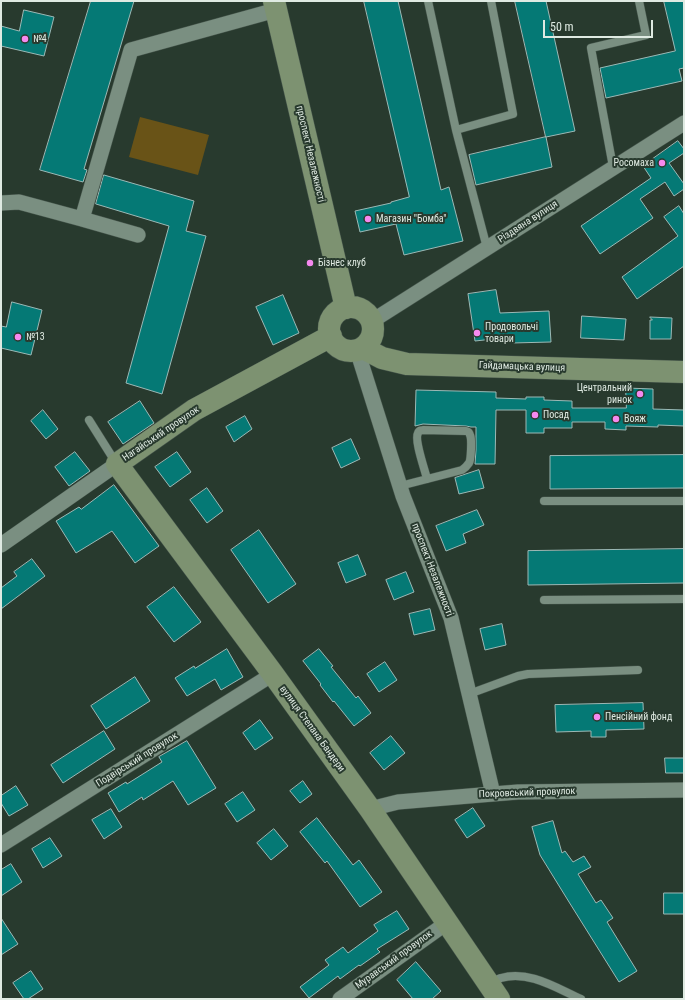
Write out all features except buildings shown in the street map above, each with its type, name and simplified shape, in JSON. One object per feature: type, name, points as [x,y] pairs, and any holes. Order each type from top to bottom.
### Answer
[{"type":"street","points":[[82,219],[131,50],[275,5]]},
{"type":"street","name":"проспект Незалежності","points":[[275,5],[346,308]]},
{"type":"street","name":"Різдвяна вулиця","points":[[372,321],[684,123]]},
{"type":"street","points":[[1,203],[19,202],[138,235]]},
{"type":"street","points":[[346,308],[358,308],[364,311],[372,321],[372,338],[360,349],[351,351],[338,347],[331,336],[329,329],[330,322],[334,316],[339,311],[346,308]]},
{"type":"street","name":"Нагайський провулок","points":[[1,545],[194,410],[331,336]]},
{"type":"street","name":"проспект Незалежності","points":[[360,349],[403,496],[451,618],[493,794]]},
{"type":"street","name":"Гайдамацька вулиця","points":[[360,349],[382,358],[407,364],[684,372]]},
{"type":"street","name":"вулиця Степана Бандери","points":[[117,464],[273,674],[370,809],[494,992]]},
{"type":"street","name":"Подвірський провулок","points":[[1,845],[273,674]]},
{"type":"street","name":"Покровський провулок","points":[[370,809],[398,802],[518,792],[684,790]]},
{"type":"street","name":"Муравський провулок","points":[[340,999],[448,922]]},
{"type":"lane","points":[[428,1],[456,130],[487,248]]},
{"type":"lane","points":[[456,130],[512,114],[491,1]]},
{"type":"lane","points":[[613,167],[591,48],[646,35],[639,1]]},
{"type":"lane","points":[[89,420],[117,464]]},
{"type":"lane","points":[[400,486],[462,470],[466,467],[470,462],[471,455],[471,435],[469,432],[420,431],[417,434],[417,442],[427,479]]},
{"type":"lane","points":[[544,501],[684,501]]},
{"type":"lane","points":[[544,600],[684,598]]},
{"type":"lane","points":[[469,694],[518,676],[528,674],[638,670]]},
{"type":"lane","points":[[494,992],[500,978],[514,976],[528,977],[538,979],[581,999]]},
{"type":"shaded area","points":[[140,117],[209,135],[198,175],[129,157]]},
{"type":"place","name":"№4","points":[[25,39]]},
{"type":"place","name":"Росомаха","points":[[662,163]]},
{"type":"place","name":"Магазин \"Бомба\"","points":[[368,219]]},
{"type":"place","name":"Бізнес клуб","points":[[310,263]]},
{"type":"place","name":"Продовольчі товари","points":[[477,333]]},
{"type":"place","name":"№13","points":[[18,337]]},
{"type":"place","name":"Центральний ринок","points":[[640,394]]},
{"type":"place","name":"Посад","points":[[535,415]]},
{"type":"place","name":"Вояж","points":[[616,419]]},
{"type":"place","name":"Пенсійний фонд","points":[[597,717]]}]
